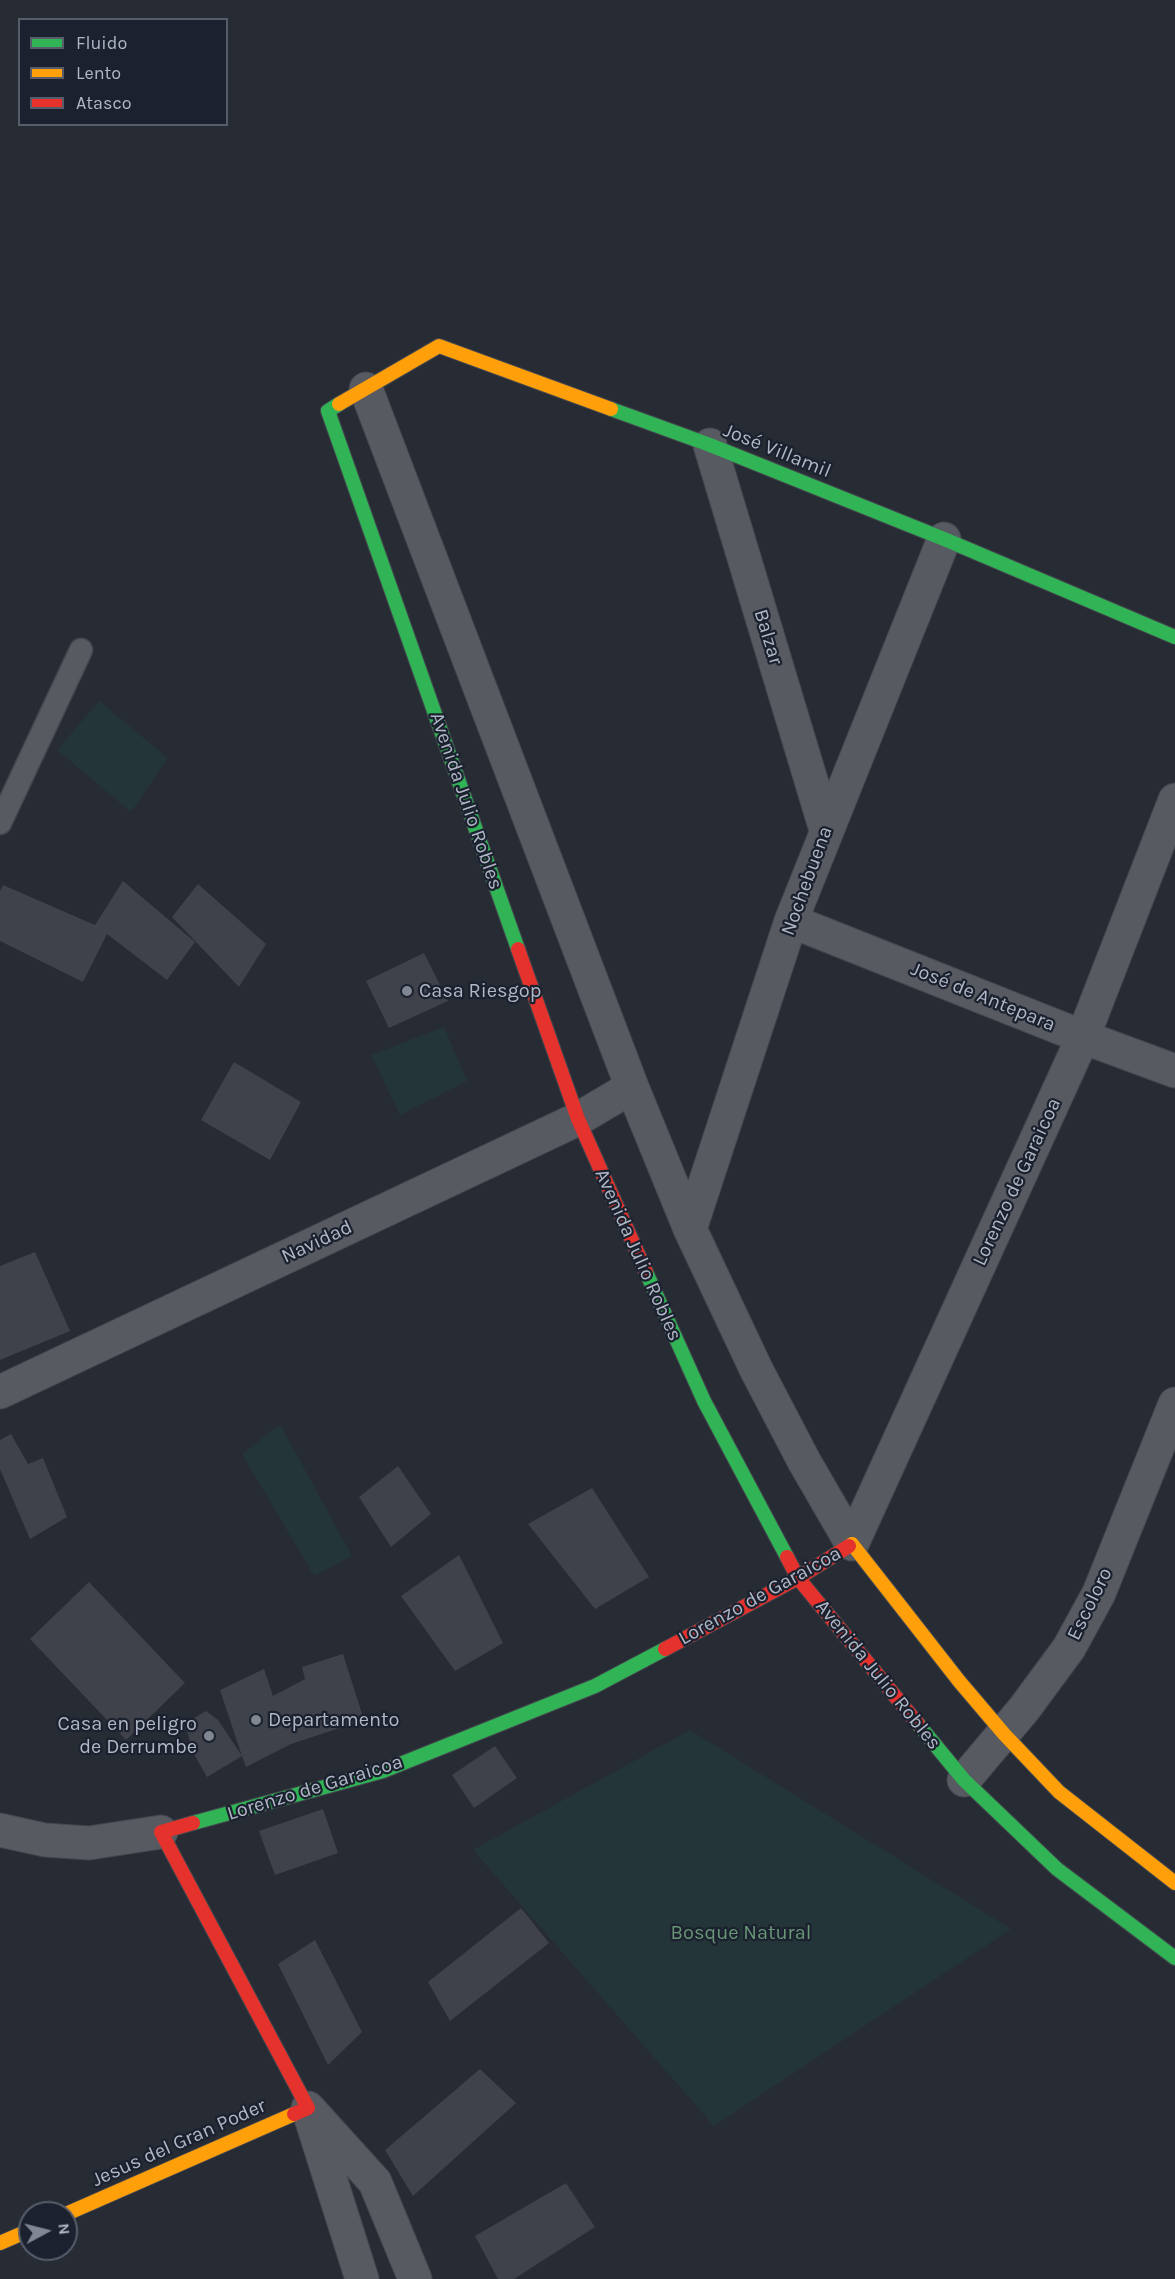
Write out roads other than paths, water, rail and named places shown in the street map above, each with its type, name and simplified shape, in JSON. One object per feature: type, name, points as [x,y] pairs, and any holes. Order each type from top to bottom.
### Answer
[{"type":"main road","name":"José Villamil","points":[[366,389],[439,346],[710,445],[944,539],[1175,637]]},
{"type":"main road","name":"Avenida Julio Robles","points":[[366,389],[328,411],[578,1119],[704,1401],[798,1578],[964,1780],[1057,1869],[1175,1958]]},
{"type":"main road","name":"Lorenzo de Garaicoa","points":[[161,1832],[383,1771],[595,1686],[798,1578],[852,1544]]},
{"type":"main road","points":[[852,1544],[959,1681],[1004,1734],[1059,1792],[1175,1882]]},
{"type":"main road","points":[[161,1832],[308,2108]]},
{"type":"main road","name":"Jesus del Gran Poder","points":[[78,2209],[308,2108]]},
{"type":"main road","points":[[0,2243],[18,2235]]},
{"type":"street","points":[[366,389],[632,1087],[690,1229],[756,1369],[852,1544]]},
{"type":"street","name":"Balzar","points":[[710,445],[826,830]]},
{"type":"street","name":"Nochebuena","points":[[690,1229],[791,921],[944,539]]},
{"type":"street","name":"Lorenzo de Garaicoa","points":[[852,1544],[1083,1037],[1175,800]]},
{"type":"street","name":"José de Antepara","points":[[791,921],[1083,1037],[1175,1071]]},
{"type":"street","name":"Navidad","points":[[0,1392],[578,1119],[632,1087]]},
{"type":"street","name":"Escoloro","points":[[964,1780],[1004,1734],[1069,1648],[1099,1593],[1175,1404]]},
{"type":"street","name":"Lorenzo de Garaicoa","points":[[0,1830],[45,1840],[89,1843],[161,1832]]},
{"type":"street","points":[[308,2108],[362,2279]]},
{"type":"street","points":[[308,2108],[375,2182],[415,2279]]},
{"type":"lane","points":[[0,823],[81,650]]},
{"type":"place","name":"Casa Riesgop","points":[[407,991]]},
{"type":"place","name":"Departamento","points":[[256,1720]]},
{"type":"place","name":"Casa en peligro de Derrumbe","points":[[209,1736]]},
{"type":"park label","name":"Bosque Natural","points":[[741,1933]]}]
